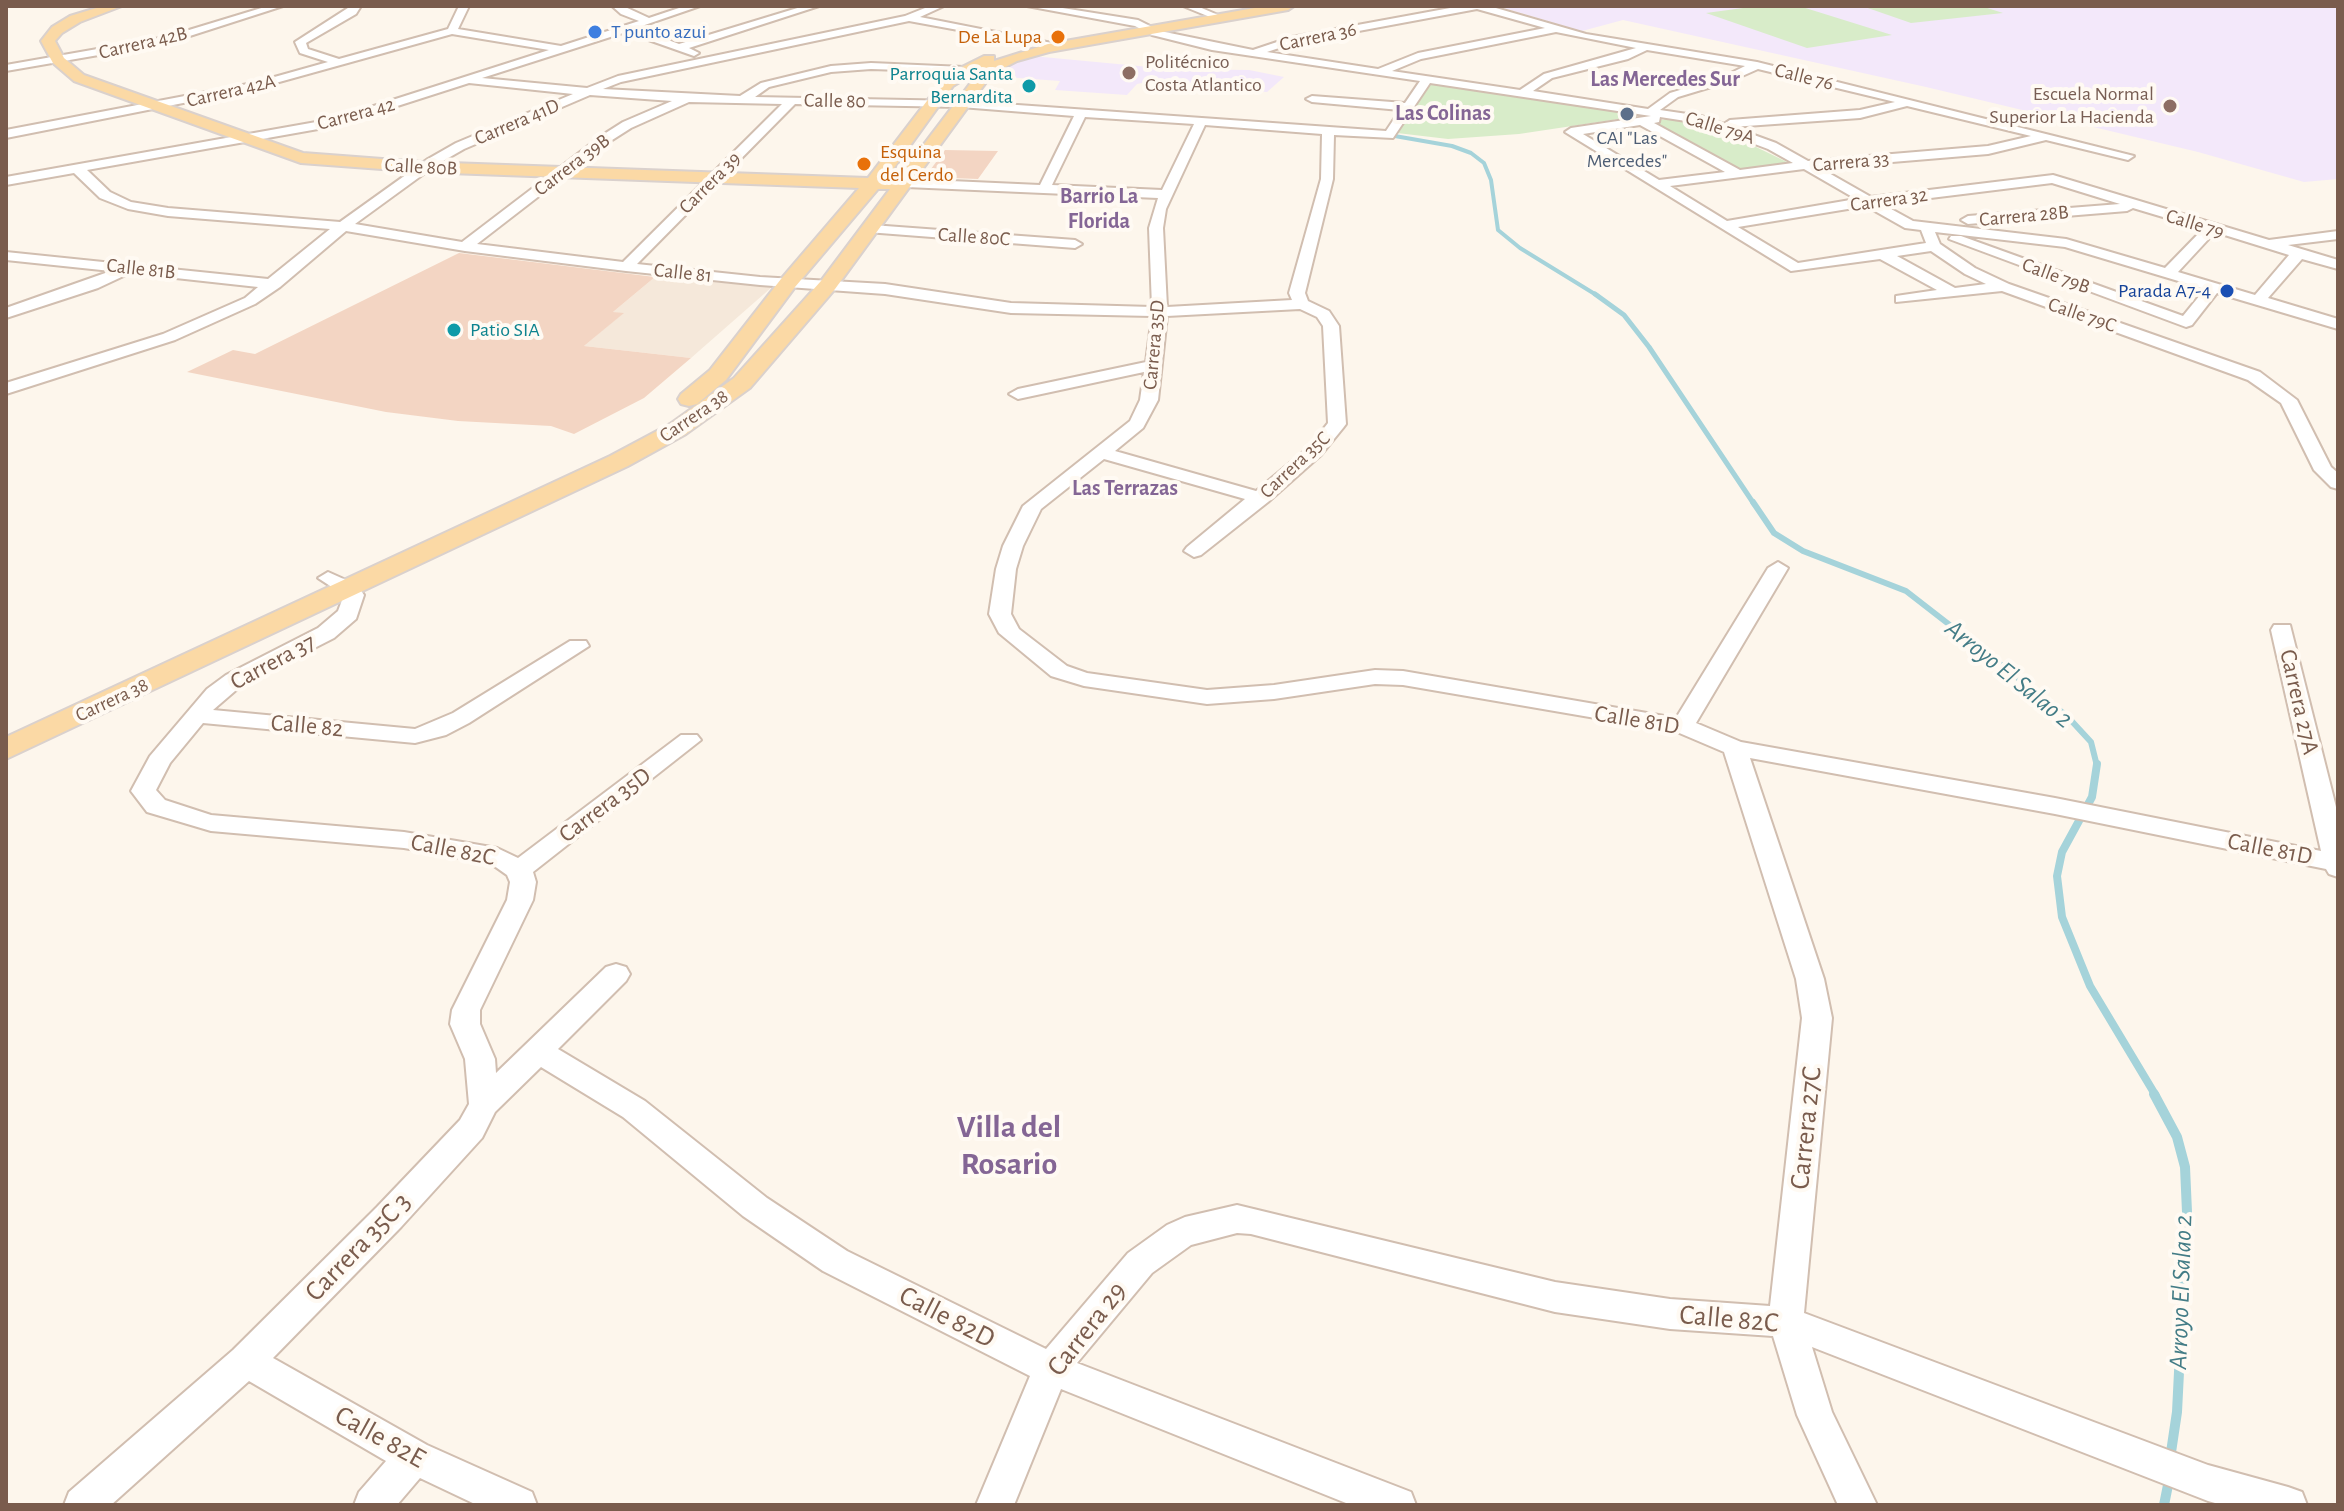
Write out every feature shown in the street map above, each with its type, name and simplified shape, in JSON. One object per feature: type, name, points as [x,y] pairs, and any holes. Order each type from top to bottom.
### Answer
[{"type":"main road","points":[[58,60],[48,41],[57,30],[75,19],[116,6]]},
{"type":"main road","points":[[77,57],[66,39],[79,27],[131,6]]},
{"type":"main road","name":"Carrera 38","points":[[1149,28],[1267,6]]},
{"type":"main road","name":"Carrera 38","points":[[6,749],[651,425],[688,401],[718,375],[788,283],[876,181],[932,103],[955,76],[967,69],[996,56],[1056,44],[1288,6]]},
{"type":"main road","name":"Carrera 38","points":[[6,727],[619,461],[678,429],[742,383],[828,285],[987,71],[1056,44]]},
{"type":"main road","name":"Calle 80B","points":[[77,57],[98,75],[329,156],[427,164]]},
{"type":"main road","name":"Calle 80B","points":[[58,60],[79,78],[312,160],[906,183]]},
{"type":"street","name":"Carrera 42B","points":[[6,68],[168,40],[278,6]]},
{"type":"street","points":[[341,63],[304,51],[300,42],[353,12],[356,6]]},
{"type":"street","points":[[464,6],[452,31],[564,49]]},
{"type":"street","points":[[617,6],[624,12],[649,21]]},
{"type":"street","name":"Carrera 42","points":[[6,181],[270,135],[366,114],[695,6]]},
{"type":"street","points":[[680,47],[814,6]]},
{"type":"street","name":"Carrera 41D","points":[[6,389],[169,337],[240,306],[275,284],[343,226],[427,164],[460,146],[587,92],[642,73],[908,18],[939,6]]},
{"type":"street","name":"Calle 79A","points":[[1032,6],[1149,28],[1212,47],[1681,115],[1719,125],[1772,146],[1910,225],[2048,239],[2090,269],[2169,272],[2338,324]]},
{"type":"street","points":[[1188,6],[1213,15]]},
{"type":"street","name":"Calle 76","points":[[1478,6],[1554,30],[1757,65],[2128,156]]},
{"type":"street","name":"Carrera 36","points":[[1254,54],[1292,40],[1478,6]]},
{"type":"street","points":[[908,18],[1056,44]]},
{"type":"street","points":[[625,28],[707,58]]},
{"type":"street","points":[[1379,72],[1418,56],[1554,30]]},
{"type":"street","name":"Carrera 42A","points":[[6,134],[179,103],[341,63],[452,31]]},
{"type":"street","points":[[818,37],[845,47]]},
{"type":"street","points":[[1523,93],[1548,76],[1624,57],[1645,47]]},
{"type":"street","points":[[742,100],[765,85],[869,61],[987,71]]},
{"type":"street","points":[[1652,111],[1674,95],[1727,79],[1757,65]]},
{"type":"street","points":[[1300,114],[1408,107],[1427,79]]},
{"type":"street","name":"Calle 80","points":[[472,80],[689,99],[961,104],[1201,122],[1300,114],[1328,131],[1389,135],[1408,107]]},
{"type":"street","points":[[1300,114],[1325,85]]},
{"type":"street","name":"Carrera 39B","points":[[465,247],[627,125],[689,99]]},
{"type":"street","name":"Carrera 39","points":[[626,267],[793,100]]},
{"type":"street","points":[[1719,125],[1860,114],[1908,103]]},
{"type":"street","points":[[1044,189],[1081,113]]},
{"type":"street","points":[[1681,115],[1571,132],[1796,268],[1934,246],[1927,229]]},
{"type":"street","points":[[1642,121],[1737,173]]},
{"type":"street","name":"Carrera 35D","points":[[1000,614],[1013,546],[1033,506],[1137,424],[1149,400],[1160,312],[1156,228],[1159,209],[1201,122]]},
{"type":"street","points":[[1302,304],[1297,293],[1327,179],[1328,131]]},
{"type":"street","name":"Carrera 33","points":[[1656,184],[1809,165],[1988,150],[2045,136]]},
{"type":"street","name":"Calle 81","points":[[79,170],[105,195],[128,205],[168,212],[343,226],[465,247],[626,267],[885,289],[1011,308],[1160,312],[1302,304]]},
{"type":"street","name":"Carrera 32","points":[[1726,225],[1870,201],[2053,179]]},
{"type":"street","name":"Calle 79","points":[[2053,179],[2210,229],[2338,265]]},
{"type":"street","name":"Calle 80B","points":[[906,183],[1166,194]]},
{"type":"street","name":"Carrera 28B","points":[[1910,225],[2137,206]]},
{"type":"street","name":"Calle 80C","points":[[872,229],[1075,244]]},
{"type":"street","name":"Calle 79B","points":[[1927,229],[2090,269],[2186,322],[2215,286]]},
{"type":"street","points":[[2169,272],[2210,229]]},
{"type":"street","points":[[2262,244],[2338,235]]},
{"type":"street","name":"Calle 79C","points":[[1934,246],[1970,271],[2004,287],[2254,376],[2288,400],[2323,470],[2338,483]]},
{"type":"street","points":[[2259,300],[2298,254]]},
{"type":"street","points":[[1884,255],[1951,292]]},
{"type":"street","name":"Calle 81B","points":[[6,256],[275,284]]},
{"type":"street","points":[[6,313],[67,294],[131,268]]},
{"type":"street","points":[[1901,299],[2004,287]]},
{"type":"street","name":"Carrera 35C","points":[[1194,551],[1315,451],[1337,424],[1331,326],[1323,314],[1302,304]]},
{"type":"street","points":[[1018,394],[1154,365]]},
{"type":"street","points":[[1103,453],[1261,498]]},
{"type":"street","points":[[1683,726],[1778,568]]},
{"type":"street","name":"Carrera 37","points":[[143,791],[159,761],[215,694],[234,680],[338,625],[348,614],[354,595],[339,584]]},
{"type":"street","name":"Calle 81D","points":[[1000,614],[1010,633],[1031,652],[1059,671],[1084,679],[1207,697],[1274,692],[1375,677],[1403,678],[1683,726],[1735,748],[2097,814],[2337,864]]},
{"type":"street","name":"Carrera 27A","points":[[2282,630],[2337,864]]},
{"type":"street","name":"Calle 82","points":[[198,716],[415,736],[438,730],[461,718],[578,646]]},
{"type":"street","name":"Carrera 35D","points":[[519,870],[689,740]]},
{"type":"street","name":"Carrera 27C","points":[[1735,748],[1810,979],[1817,1018],[1786,1322],[1815,1415],[1858,1505]]},
{"type":"street","name":"Calle 82C","points":[[143,791],[156,806],[211,823],[404,840],[497,856],[519,870],[523,882],[520,900],[466,1010],[465,1024],[480,1059],[484,1104]]},
{"type":"street","name":"Carrera 35C 3","points":[[83,1505],[246,1361],[451,1151],[471,1129],[484,1104],[616,974]]},
{"type":"street","name":"Calle 82D","points":[[540,1052],[634,1109],[755,1207],[835,1261],[1051,1369],[1397,1505]]},
{"type":"street","name":"Calle 82C","points":[[1197,1227],[1237,1219],[1251,1220],[1555,1297],[1670,1314],[1786,1322],[2208,1483],[2288,1505]]},
{"type":"street","name":"Carrera 29","points":[[995,1505],[1051,1369],[1140,1263],[1197,1227]]},
{"type":"street","name":"Calle 82E","points":[[246,1361],[414,1457],[518,1505]]},
{"type":"street","points":[[373,1505],[414,1457]]},
{"type":"shaded area","name":"Escuela Normal Superior La Hacienda","points":[[1497,6],[2338,6],[2338,179],[2304,182],[2198,152],[1926,87],[1623,20],[1582,31]]},
{"type":"shaded area","name":"Politécnico Costa Atlantico","points":[[1032,56],[1171,69],[1249,70],[1284,77],[1267,92],[1142,83],[1127,95],[1055,90],[1060,81],[991,76],[997,69]]},
{"type":"shaded area","points":[[655,277],[772,287],[691,358],[584,346],[622,314],[613,312]]},
{"type":"green space","points":[[1758,6],[1799,6],[1892,35],[1807,48],[1706,13]]},
{"type":"green space","points":[[1862,6],[1981,6],[2003,13],[1911,23]]},
{"type":"green space","points":[[1432,83],[1652,114],[1519,134],[1448,139],[1397,133]]},
{"type":"green space","points":[[1667,119],[1717,128],[1789,163],[1740,169],[1649,122]]},
{"type":"building","points":[[945,150],[998,151],[978,179],[925,177]]},
{"type":"building","name":"Patio SIA","points":[[459,253],[655,277],[613,312],[624,313],[584,346],[691,358],[644,398],[574,434],[551,426],[458,421],[386,412],[187,372],[233,350],[255,354]]},
{"type":"waterway","name":"Arroyo El Salao 2","points":[[1389,135],[1452,146],[1471,153],[1484,163],[1491,180],[1498,230],[1520,248],[1596,295]]},
{"type":"waterway","name":"Arroyo El Salao 2","points":[[1596,295],[1624,315],[1649,347],[1754,504]]},
{"type":"waterway","name":"Arroyo El Salao 2","points":[[1753,502],[1774,533],[1803,551],[1906,591],[2067,716],[2091,742],[2097,765]]},
{"type":"waterway","name":"Arroyo El Salao 2","points":[[2097,765],[2092,797],[2062,852],[2057,876],[2062,917],[2090,986],[2156,1096]]},
{"type":"waterway","name":"Arroyo El Salao 2","points":[[2154,1094],[2177,1137],[2185,1167],[2187,1212],[2177,1412],[2170,1459]]},
{"type":"waterway","name":"Arroyo El Salao 2","points":[[2164,1505],[2169,1480]]},
{"type":"place","name":"T punto azui","points":[[595,32]]},
{"type":"place","name":"De La Lupa","points":[[1058,37]]},
{"type":"place","name":"Politécnico Costa Atlantico","points":[[1129,73]]},
{"type":"place","name":"Parroquia Santa Bernardita","points":[[1029,86]]},
{"type":"place","name":"Escuela Normal Superior La Hacienda","points":[[2170,106]]},
{"type":"place","name":"CAI \"Las Mercedes\"","points":[[1627,114]]},
{"type":"place","name":"Esquina del Cerdo","points":[[864,164]]},
{"type":"place","name":"Parada A7-4","points":[[2227,291]]},
{"type":"place","name":"Patio SIA","points":[[454,330]]},
{"type":"district","name":"Las Mercedes Sur","points":[[1665,79]]},
{"type":"district","name":"Las Colinas","points":[[1443,113]]},
{"type":"district","name":"Barrio La Florida","points":[[1099,208]]},
{"type":"district","name":"Las Terrazas","points":[[1125,488]]},
{"type":"district","name":"Villa del Rosario","points":[[1009,1146]]}]
